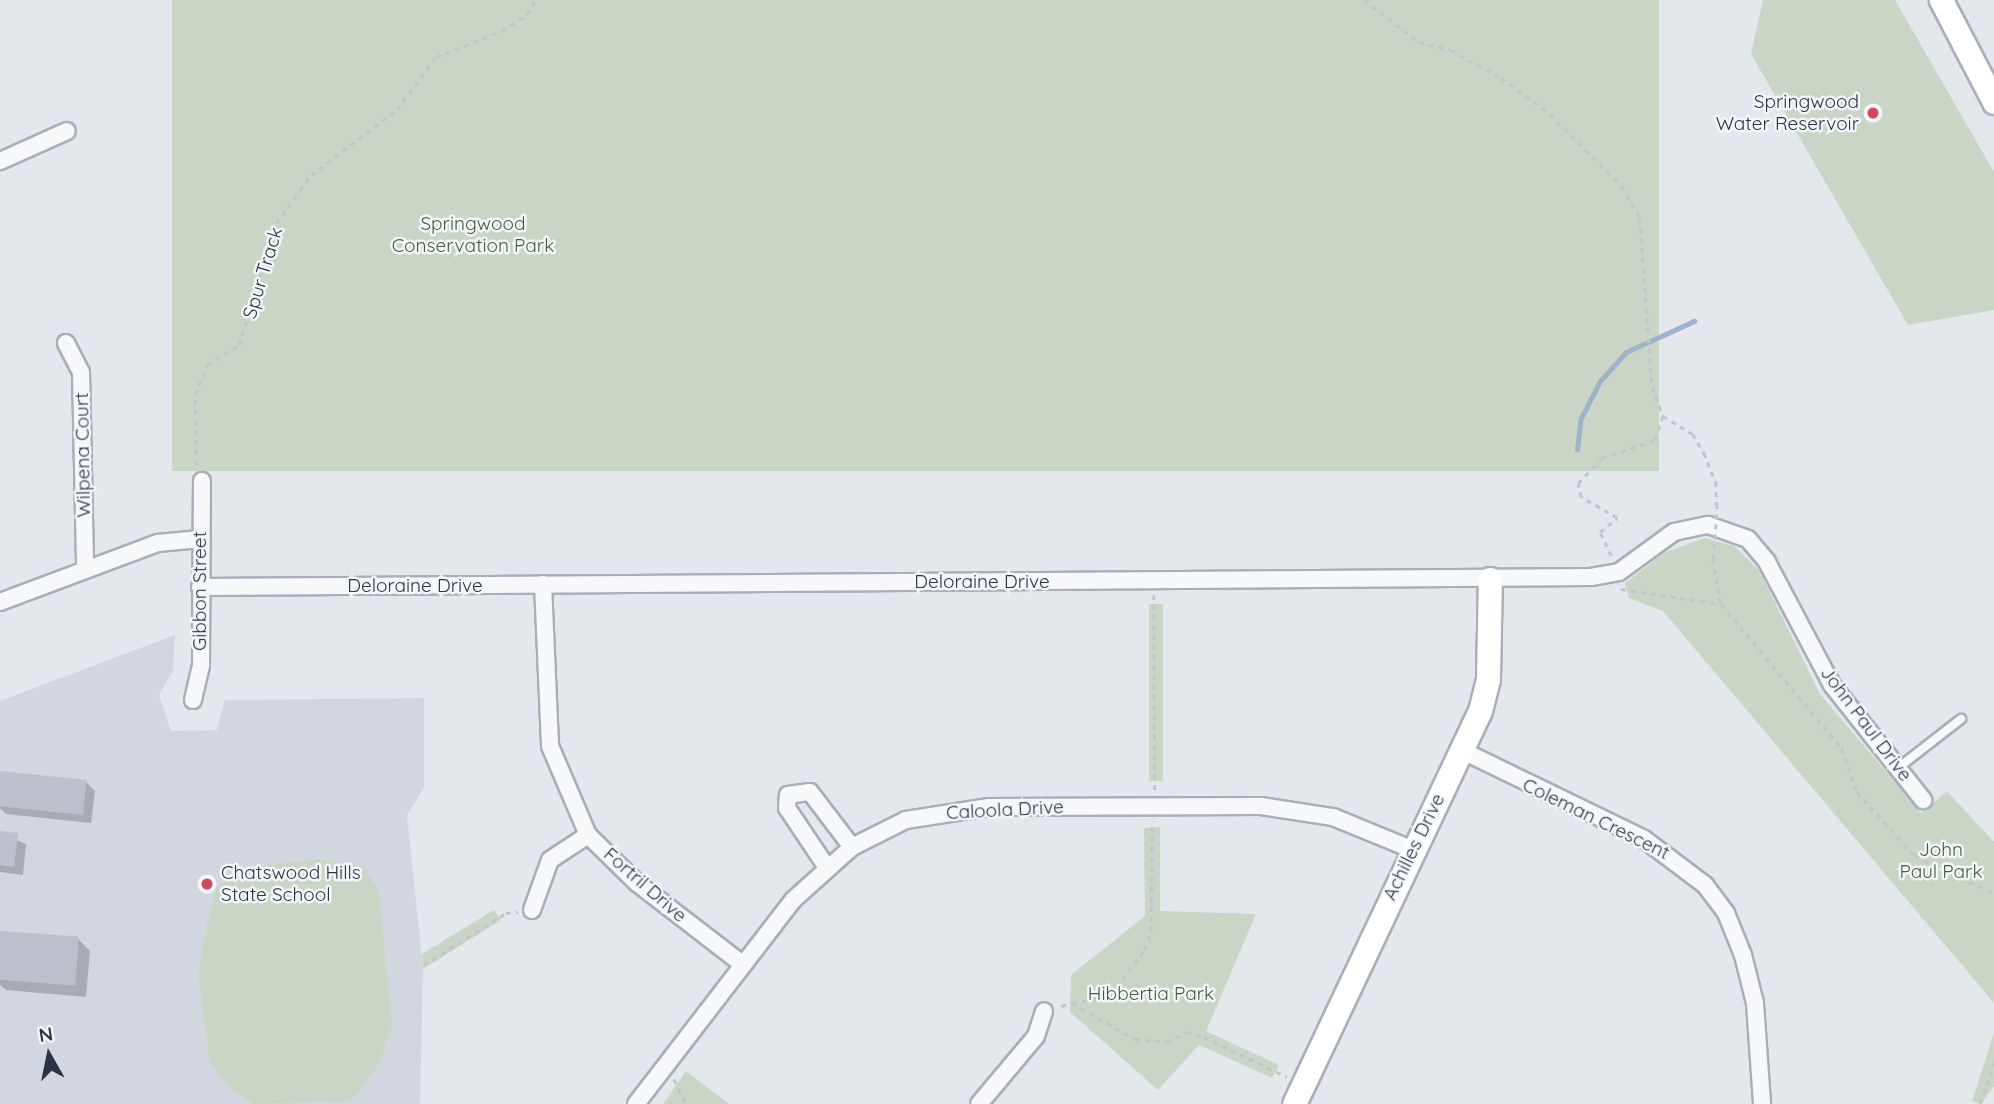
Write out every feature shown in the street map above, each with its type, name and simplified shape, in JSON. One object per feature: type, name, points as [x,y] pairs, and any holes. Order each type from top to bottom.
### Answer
[{"type":"street","points":[[1946,2],[1994,102]]},
{"type":"street","points":[[0,162],[67,131]]},
{"type":"street","name":"Wilpena Court","points":[[66,343],[81,372],[85,570]]},
{"type":"street","name":"Gibbon Street","points":[[193,700],[201,666],[202,481]]},
{"type":"street","name":"Deloraine Drive","points":[[200,587],[1490,579],[1619,572],[1690,527],[1708,525],[1748,539]]},
{"type":"street","points":[[0,601],[158,542],[200,539]]},
{"type":"street","name":"John Paul Drive","points":[[1748,539],[1767,562],[1832,685],[1923,800]]},
{"type":"street","name":"Achilles Drive","points":[[1299,1095],[1411,849],[1463,751],[1488,679],[1490,579]]},
{"type":"street","name":"Fortril Drive","points":[[543,584],[550,746],[588,835],[637,883],[743,964]]},
{"type":"street","name":"Coleman Crescent","points":[[1463,751],[1644,839],[1705,885],[1726,913],[1743,955],[1757,1017],[1762,1104]]},
{"type":"street","points":[[826,866],[787,808],[788,795],[810,792],[852,847]]},
{"type":"street","name":"Caloola Drive","points":[[636,1104],[743,964],[826,866],[852,847],[906,820],[942,811],[1261,806],[1333,817],[1411,849]]},
{"type":"street","points":[[532,910],[550,860],[588,835]]},
{"type":"street","points":[[979,1104],[1036,1036],[1044,1011]]},
{"type":"lane","points":[[1898,768],[1961,719]]},
{"type":"path","name":"Spur Track","points":[[202,481],[192,436],[195,395],[207,365],[239,345],[276,223],[311,175],[397,110],[436,57],[502,31],[527,15],[535,0]]},
{"type":"path","points":[[1364,0],[1419,42],[1451,50],[1501,78],[1550,114],[1622,186],[1640,218],[1645,254],[1643,326],[1646,359],[1664,416],[1655,440],[1602,458],[1578,484],[1581,497],[1617,519],[1600,532],[1619,572],[1621,589],[1721,604]]},
{"type":"path","points":[[1664,416],[1693,434],[1716,482],[1713,559],[1721,604],[1842,748],[1857,792],[1915,856],[1994,893]]},
{"type":"path","points":[[425,965],[506,913],[532,910]]},
{"type":"path","points":[[1044,1011],[1072,1003],[1135,1039],[1167,1042],[1187,1032],[1204,1037],[1299,1095]]},
{"type":"path","points":[[1980,1104],[1994,1063]]},
{"type":"path","points":[[666,1065],[686,1104]]},
{"type":"shaded area","name":"Chatswood Hills State School","points":[[175,635],[173,670],[159,695],[171,731],[217,730],[225,700],[424,698],[424,787],[407,815],[423,969],[420,1104],[0,1104],[0,701]]},
{"type":"green space","name":"Springwood Conservation Park","points":[[172,0],[1659,0],[1659,471],[172,471]]},
{"type":"green space","name":"Springwood Water Reservoir","points":[[1763,0],[1895,0],[1994,172],[1994,310],[1908,325],[1751,54]]},
{"type":"green space","name":"John Paul Park","points":[[1705,538],[1734,546],[1759,570],[1820,694],[1921,813],[1947,791],[1994,842],[1994,1003],[1663,611],[1629,598],[1625,583],[1665,552]]},
{"type":"green space","points":[[1149,604],[1163,604],[1163,781],[1149,781]]},
{"type":"green space","name":"Hibbertia Park","points":[[1160,827],[1160,911],[1256,914],[1206,1031],[1279,1065],[1272,1078],[1199,1045],[1158,1090],[1070,1012],[1071,975],[1145,916],[1144,828]]},
{"type":"green space","points":[[316,859],[363,866],[379,891],[392,1026],[379,1064],[351,1101],[255,1104],[232,1090],[210,1063],[198,975],[207,924],[217,886],[259,866]]},
{"type":"green space","points":[[494,910],[501,920],[423,969],[422,954]]},
{"type":"green space","points":[[1994,1033],[1994,1086],[1981,1104],[1972,1101]]},
{"type":"green space","points":[[686,1071],[729,1104],[663,1104]]},
{"type":"building","points":[[0,771],[87,780],[83,815],[0,806]]},
{"type":"building","points":[[0,831],[18,833],[14,867],[0,865]]},
{"type":"building","points":[[0,931],[79,937],[75,985],[0,980]]},
{"type":"waterway","points":[[1577,449],[1581,418],[1600,381],[1626,352],[1694,321]]},
{"type":"place","name":"Springwood Water Reservoir","points":[[1873,113]]},
{"type":"place","name":"Chatswood Hills State School","points":[[207,884]]}]
